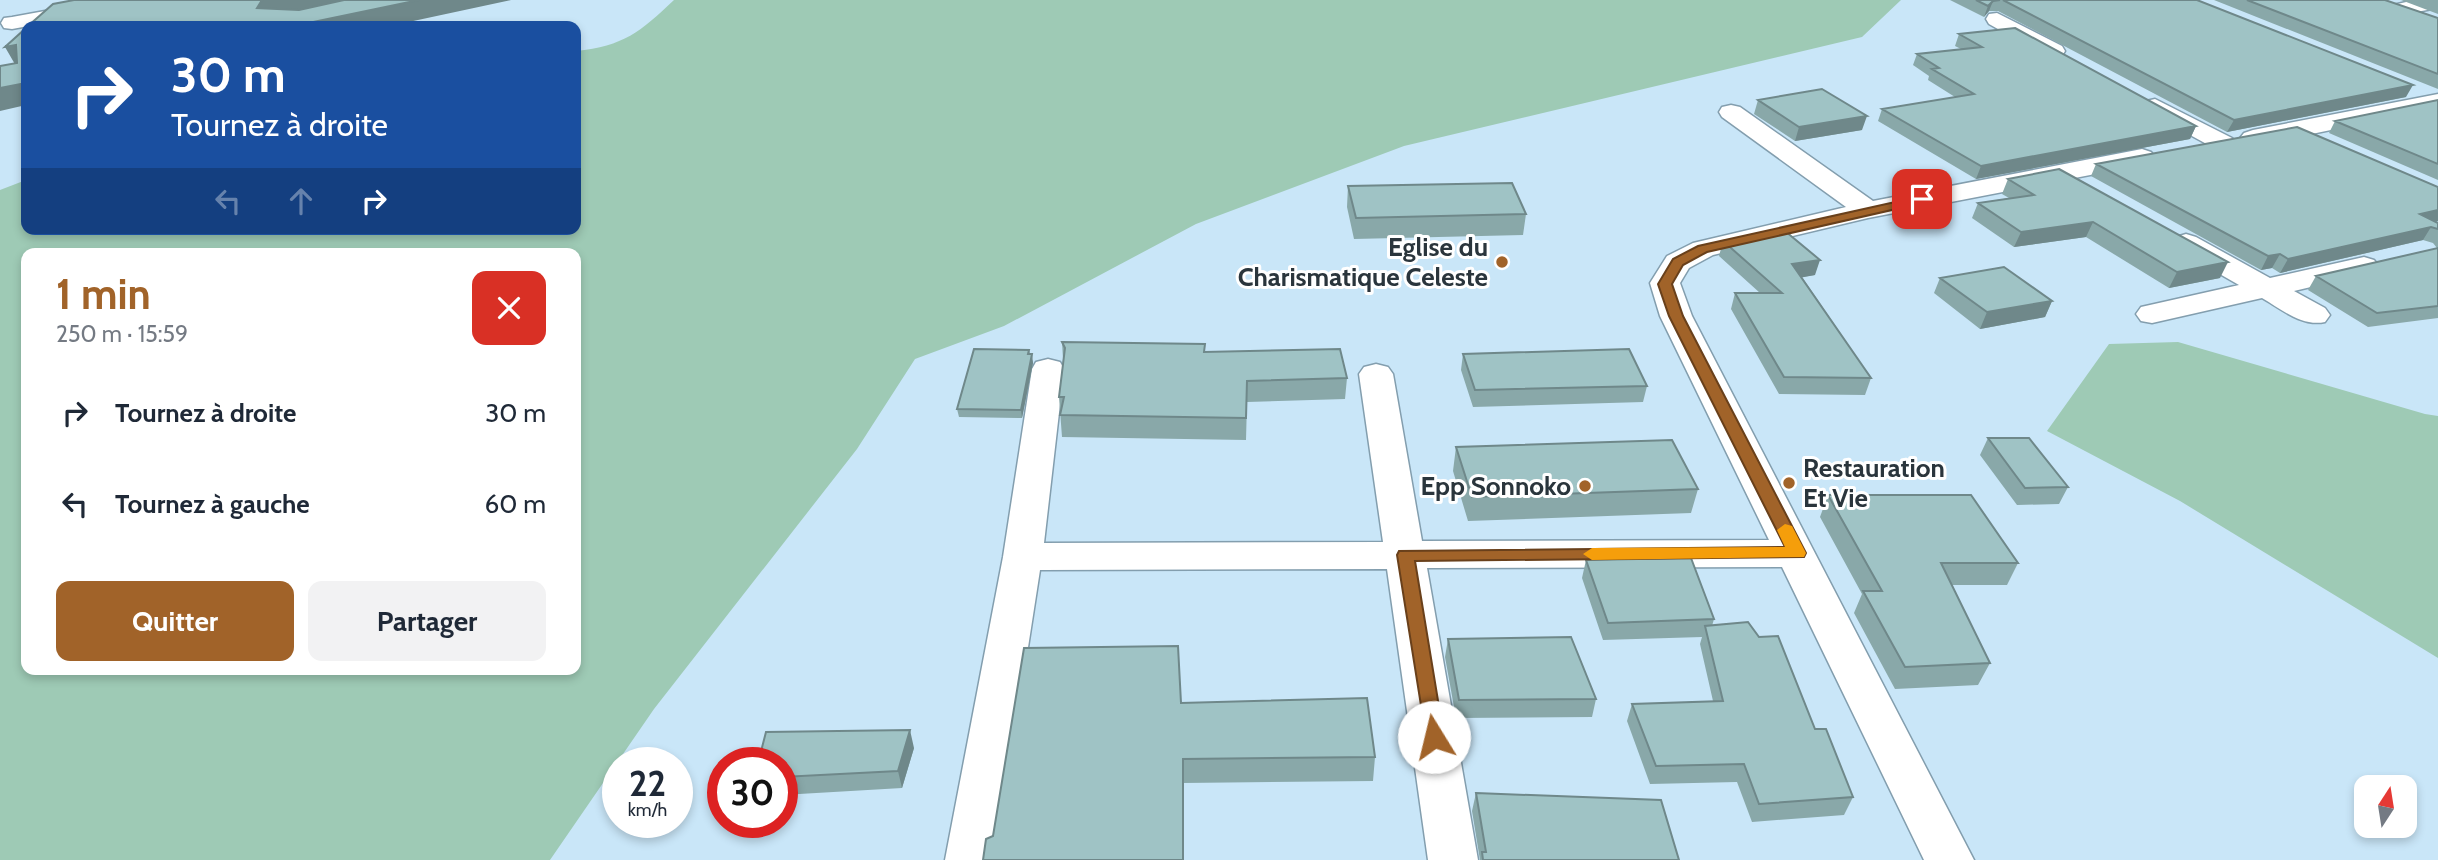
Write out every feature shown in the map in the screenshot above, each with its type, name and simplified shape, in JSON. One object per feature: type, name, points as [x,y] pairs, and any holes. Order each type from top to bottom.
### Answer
[{"type":"street","points":[[6,28],[43,0]]},
{"type":"street","points":[[39,21],[139,0]]},
{"type":"street","points":[[2375,0],[2438,23]]},
{"type":"street","points":[[2400,9],[2438,2]]},
{"type":"street","points":[[1997,19],[2068,58]]},
{"type":"street","points":[[2401,84],[2438,100]]},
{"type":"street","points":[[2140,98],[2223,143]]},
{"type":"street","points":[[1950,860],[1676,316],[1665,284],[1677,262],[1703,249],[1868,210],[2057,172],[2295,130],[2438,100]]},
{"type":"street","points":[[1731,112],[1868,210]]},
{"type":"street","points":[[2295,130],[2331,146]]},
{"type":"street","points":[[2057,172],[2092,191]]},
{"type":"street","points":[[2162,230],[2314,315]]},
{"type":"street","points":[[2152,314],[2396,258]]},
{"type":"street","points":[[970,860],[1023,557],[1048,369]]},
{"type":"street","points":[[1376,374],[1453,860]]},
{"type":"street","points":[[1023,557],[1797,553]]},
{"type":"green space","points":[[674,0],[1901,0],[1862,37],[1404,146],[1196,224],[1004,326],[915,359],[857,449],[654,709],[628,747],[602,747],[602,784],[550,860],[0,860],[0,190],[21,182],[21,235],[581,235],[581,50],[607,45],[630,36]]},
{"type":"green space","points":[[2178,342],[2438,416],[2438,658],[2180,501],[2047,431],[2109,344]]},
{"type":"building","points":[[74,0],[262,0],[257,8],[299,10],[344,0],[419,0],[318,21],[34,21],[53,4]]},
{"type":"building","points":[[1976,0],[2000,0],[1993,1],[1988,6]]},
{"type":"building","points":[[2003,0],[2197,0],[2413,85],[2234,120]]},
{"type":"building","points":[[2247,0],[2385,0],[2438,18],[2438,74]]},
{"type":"building","points":[[2015,28],[2196,126],[1981,166],[1882,109],[1974,94],[1932,69],[1939,68],[1917,54],[1982,47],[1959,34]]},
{"type":"building","points":[[21,33],[21,84],[0,88],[0,66],[17,63],[16,45],[5,47]]},
{"type":"building","points":[[1822,89],[1867,116],[1799,127],[1758,100]]},
{"type":"building","points":[[2438,100],[2438,164],[2335,121]]},
{"type":"building","points":[[2297,127],[2438,187],[2438,210],[2420,214],[2438,223],[2438,229],[2431,227],[2288,259],[2280,254],[2268,256],[2096,164]]},
{"type":"building","points":[[2059,169],[2228,262],[2177,272],[2093,222],[2021,232],[1978,203],[2034,195],[2008,179]]},
{"type":"building","points":[[1512,183],[1526,214],[1356,218],[1348,186]]},
{"type":"building","points":[[1785,231],[1820,260],[1792,264],[1871,378],[1784,377],[1735,293],[1782,293],[1723,241]]},
{"type":"building","points":[[2438,248],[2438,306],[2377,313],[2316,276]]},
{"type":"building","points":[[2004,267],[2052,301],[1987,312],[1940,278]]},
{"type":"building","points":[[1062,342],[1205,344],[1204,352],[1340,349],[1347,378],[1247,381],[1246,418],[1060,415],[1064,397],[1059,397],[1065,348]]},
{"type":"building","points":[[974,349],[1029,350],[1028,354],[1032,354],[1021,410],[957,409]]},
{"type":"building","points":[[1629,349],[1647,386],[1475,390],[1463,354]]},
{"type":"building","points":[[1988,438],[2029,438],[2068,487],[2025,488]]},
{"type":"building","points":[[1672,440],[1698,489],[1472,497],[1456,447]]},
{"type":"building","points":[[1828,495],[1971,495],[2018,563],[1941,563],[1990,663],[1905,667],[1863,591],[1882,591]]},
{"type":"building","points":[[1691,558],[1714,619],[1608,623],[1586,560]]},
{"type":"building","points":[[1748,622],[1759,637],[1778,636],[1815,729],[1826,729],[1853,797],[1759,804],[1744,764],[1656,766],[1632,704],[1723,701],[1705,626]]},
{"type":"building","points":[[1571,637],[1596,699],[1459,700],[1448,639]]},
{"type":"building","points":[[1178,646],[1181,703],[1367,698],[1375,757],[1183,759],[1183,860],[983,860],[986,839],[993,836],[1024,648]]},
{"type":"building","points":[[910,730],[898,771],[798,776],[798,747],[762,747],[766,732]]},
{"type":"building","points":[[1476,793],[1661,800],[1679,860],[1483,860],[1482,852],[1486,852]]},
{"type":"slow traffic","points":[[1592,554],[1797,553],[1785,530]]},
{"type":"place","name":"Eglise du Charismatique Celeste","points":[[1502,262]]},
{"type":"place","name":"Restauration Et Vie","points":[[1789,483]]},
{"type":"place","name":"Epp Sonnoko","points":[[1585,486]]},
{"type":"route","points":[[1434,737],[1405,555],[1797,553],[1676,316],[1665,284],[1677,262],[1703,249],[1922,199]]}]
